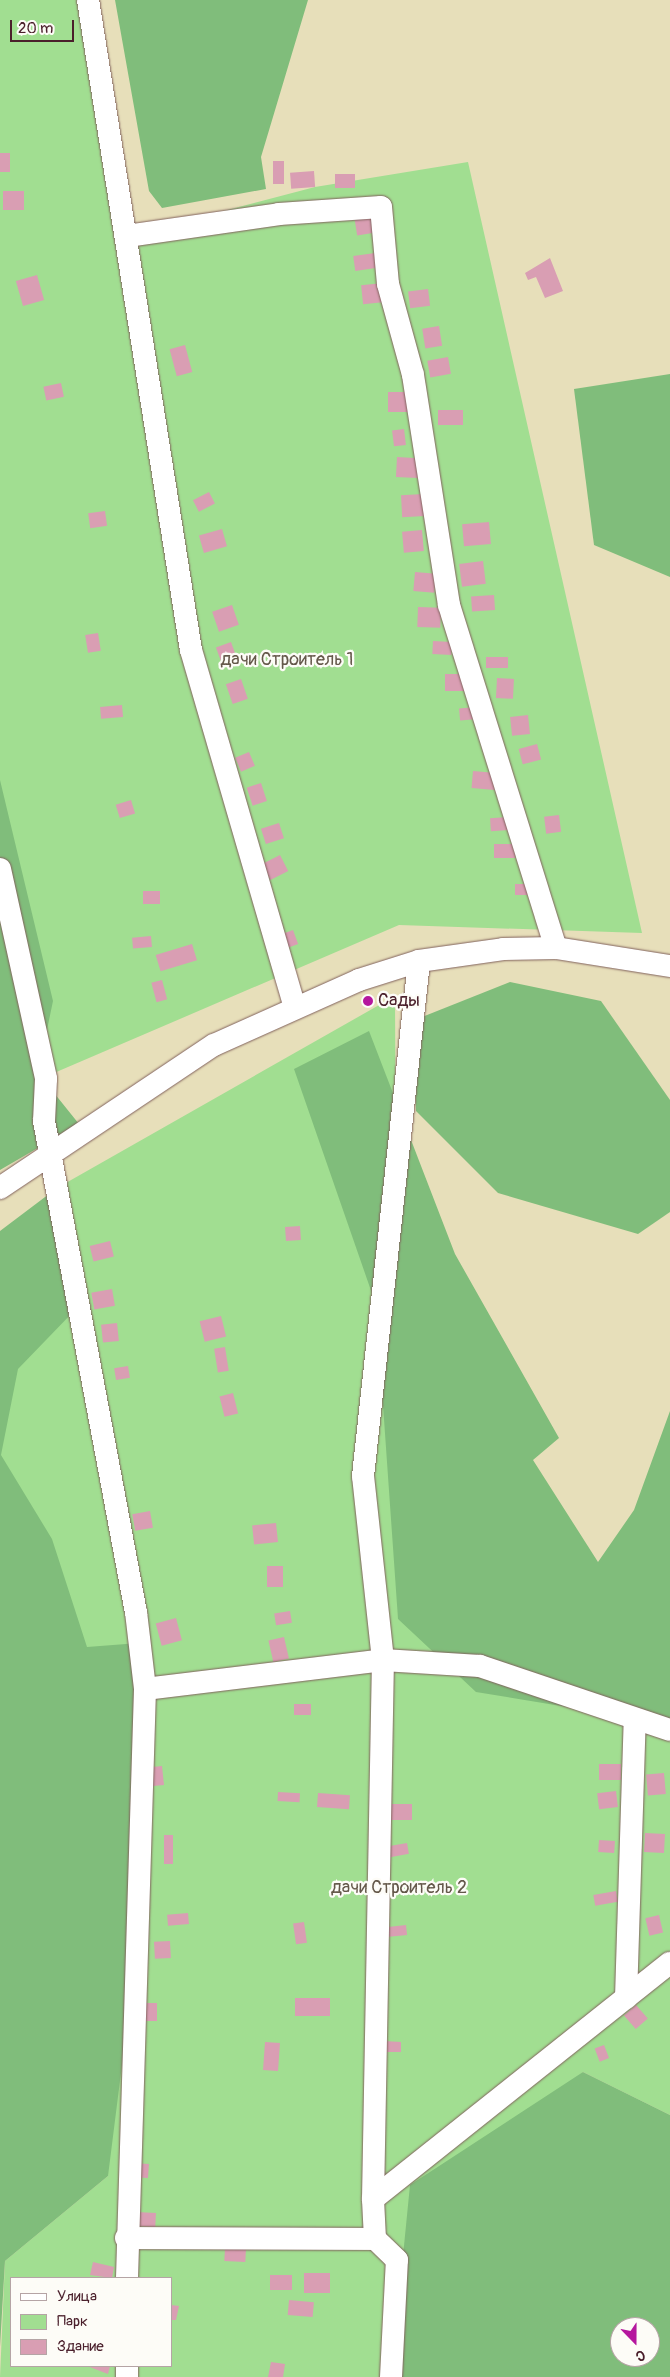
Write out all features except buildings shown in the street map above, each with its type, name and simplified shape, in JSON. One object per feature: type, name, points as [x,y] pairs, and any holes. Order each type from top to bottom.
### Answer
[{"type":"street","points":[[88,0],[127,236],[191,650],[295,1007]]},
{"type":"street","points":[[127,236],[279,214],[381,206],[388,284],[413,375],[449,605],[556,948]]},
{"type":"street","points":[[0,870],[46,1079],[44,1121],[52,1153],[136,1612],[145,1689],[126,2238],[127,2277]]},
{"type":"street","points":[[0,1188],[214,1046],[295,1007],[419,962],[495,950],[556,948],[670,966]]},
{"type":"street","points":[[391,2377],[397,2260],[375,2238],[373,2198],[383,1660],[363,1476],[419,962]]},
{"type":"street","points":[[145,1689],[383,1660],[480,1666],[670,1730]]},
{"type":"street","points":[[626,1998],[635,1719]]},
{"type":"street","points":[[373,2198],[670,1963]]},
{"type":"street","points":[[126,2238],[375,2238]]},
{"type":"green space","name":"дачи Строитель 1","points":[[0,0],[86,0],[127,236],[315,187],[468,162],[642,933],[399,925],[33,1082],[0,925]]},
{"type":"green space","points":[[115,0],[308,0],[261,157],[266,189],[162,208],[149,191]]},
{"type":"green space","points":[[670,374],[670,577],[594,545],[574,389]]},
{"type":"green space","points":[[0,780],[53,1001],[38,1073],[79,1124],[0,1170]]},
{"type":"green space","points":[[510,982],[601,1001],[670,1100],[670,1212],[638,1234],[498,1193],[416,1111],[412,1021]]},
{"type":"green space","name":"дачи Строитель 2","points":[[395,996],[398,1619],[670,1711],[670,2115],[583,2072],[391,2377],[0,2377],[5,2261],[108,2176],[0,1515],[0,1344],[57,1188]]},
{"type":"green space","points":[[369,1031],[455,1254],[559,1438],[533,1460],[598,1562],[634,1510],[670,1411],[670,1724],[476,1692],[398,1619],[376,1305],[294,1069]]},
{"type":"green space","points":[[57,1188],[75,1310],[18,1369],[1,1455],[52,1539],[87,1647],[139,1643],[144,1890],[108,2176],[5,2261],[0,2347],[0,1231]]},
{"type":"green space","points":[[583,2072],[670,2115],[670,2377],[391,2377],[410,2185]]},
{"type":"place","name":"Сады","points":[[368,1001]]}]
